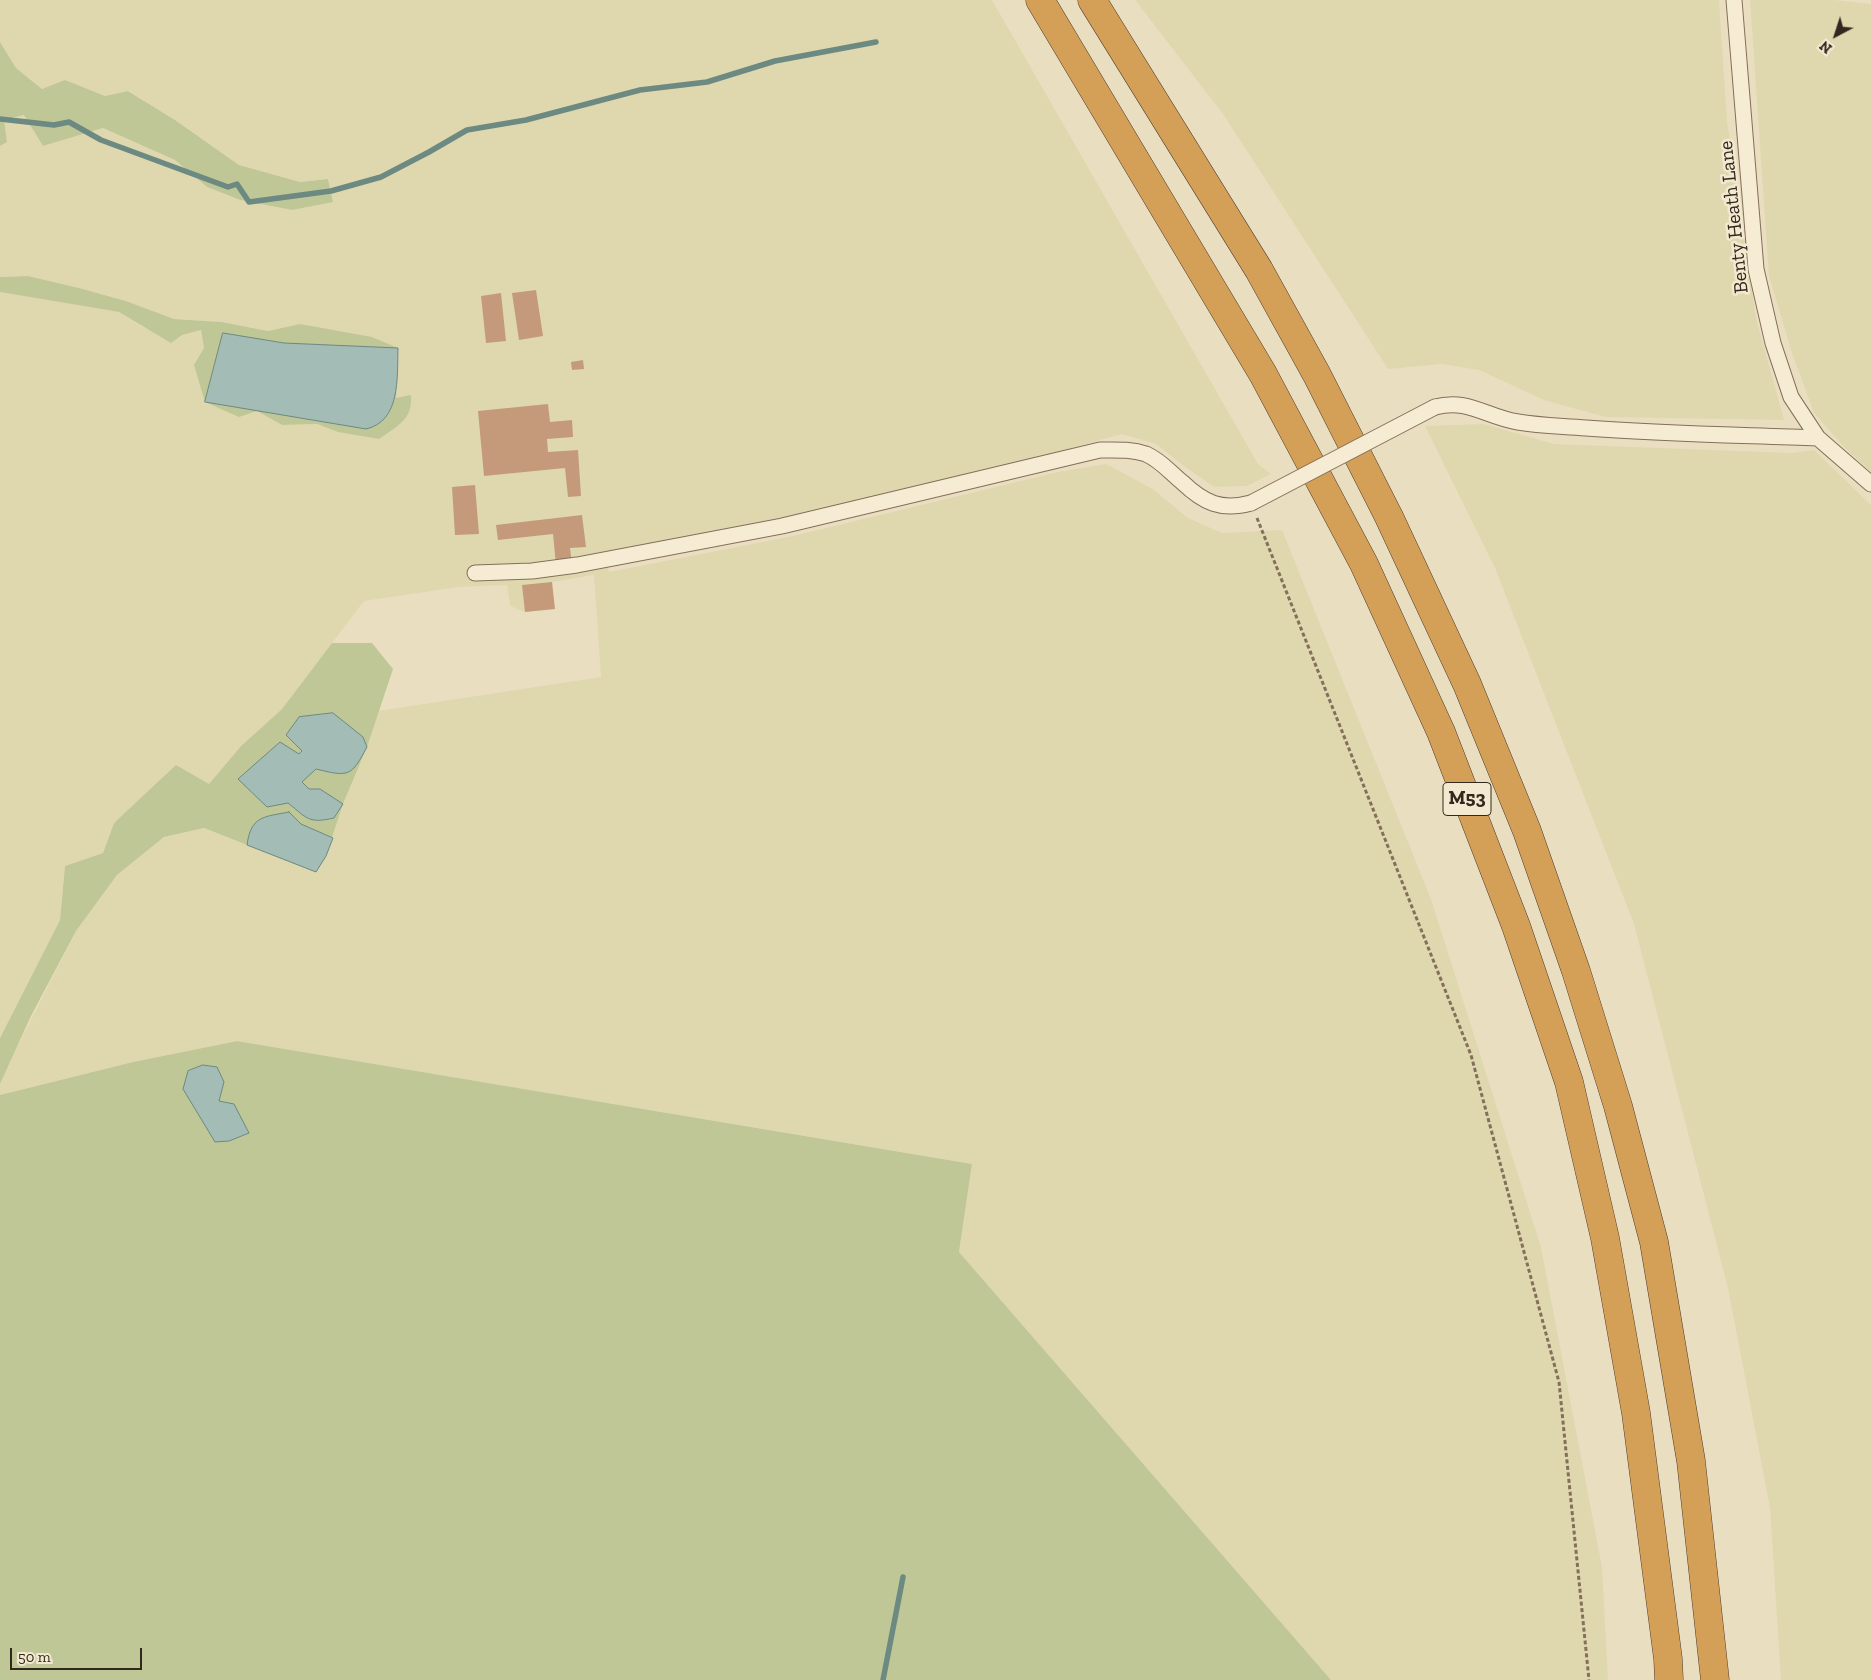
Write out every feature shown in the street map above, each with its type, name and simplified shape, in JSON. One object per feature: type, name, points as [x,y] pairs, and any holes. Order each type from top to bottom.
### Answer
[{"type":"highway","name":"M53","points":[[1040,0],[1263,374],[1364,564],[1441,732],[1516,926],[1570,1082],[1605,1238],[1636,1413],[1668,1659],[1669,1680]]},
{"type":"highway","name":"M53","points":[[1092,0],[1259,270],[1317,375],[1389,517],[1467,684],[1527,831],[1576,971],[1618,1106],[1654,1242],[1691,1461],[1715,1680]]},
{"type":"street","name":"Benty Heath Lane","points":[[1734,0],[1756,269],[1773,343],[1792,398],[1818,438],[1871,484]]},
{"type":"street","points":[[474,573],[532,571],[577,565],[782,526],[1100,450],[1127,449],[1147,454],[1166,466],[1182,483],[1199,496],[1215,505],[1234,508],[1251,503],[1434,407],[1448,403],[1466,405],[1496,417],[1519,422],[1616,430],[1818,438]]},
{"type":"path","points":[[1251,503],[1471,1055],[1558,1382],[1589,1680]]},
{"type":"shaded area","points":[[0,0],[992,0],[1258,464],[1271,474],[1247,486],[1214,487],[1156,444],[1122,434],[1050,454],[903,490],[606,557],[609,572],[793,536],[1058,472],[1106,464],[1153,489],[1188,518],[1222,533],[1282,530],[1431,899],[1541,1247],[1602,1567],[1608,1680],[1331,1680],[959,1252],[972,1164],[237,1041],[133,1062],[0,1095],[0,1084],[9,1063],[76,931],[117,875],[164,837],[204,828],[316,871],[326,856],[343,804],[367,747],[378,711],[601,677],[594,575],[552,582],[555,609],[525,612],[510,606],[507,585],[459,587],[364,601],[282,709],[241,746],[209,784],[114,822],[103,853],[65,866],[60,920],[0,1038],[0,292],[119,312],[145,328],[182,335],[201,330],[204,348],[257,411],[282,425],[317,424],[338,432],[396,399],[300,324],[268,331],[222,322],[174,319],[126,301],[79,288],[28,276],[0,277],[0,146],[7,142],[4,120],[25,115],[43,146],[103,128],[175,160],[207,187],[240,200],[292,210],[333,201],[328,179],[300,182],[239,165],[175,120],[129,91],[105,96],[65,81],[42,89],[16,68],[0,42]]},
{"type":"shaded area","points":[[1135,0],[1719,0],[1727,121],[1756,318],[1784,420],[1605,417],[1544,400],[1479,370],[1442,364],[1388,369],[1223,114]]},
{"type":"shaded area","points":[[1750,0],[1835,0],[1871,4],[1871,472],[1844,447],[1814,413],[1792,353],[1769,276]]},
{"type":"shaded area","points":[[1484,424],[1554,444],[1792,453],[1814,450],[1871,505],[1871,1680],[1781,1680],[1770,1508],[1728,1288],[1634,924],[1495,568],[1425,426]]},
{"type":"green space","points":[[0,42],[16,68],[42,89],[65,80],[105,96],[128,91],[175,120],[239,165],[300,182],[328,179],[333,202],[292,210],[240,200],[207,187],[175,160],[103,128],[43,146],[24,115],[4,120],[7,142],[0,146]]},
{"type":"green space","points":[[28,276],[126,301],[174,319],[222,322],[268,331],[300,324],[372,337],[398,348],[396,398],[411,395],[409,411],[398,426],[379,439],[338,432],[317,424],[282,425],[257,411],[239,417],[205,402],[194,365],[204,348],[201,330],[182,335],[171,343],[119,312],[0,292],[0,277]]},
{"type":"green space","points":[[332,643],[372,643],[393,669],[367,747],[343,804],[326,856],[316,872],[204,828],[164,837],[117,875],[76,931],[31,1016],[0,1084],[0,1038],[60,920],[65,866],[103,853],[114,823],[176,765],[209,784],[241,746],[282,709]]},
{"type":"green space","points":[[237,1041],[972,1164],[959,1252],[1331,1680],[0,1680],[0,1095],[133,1062]]},
{"type":"water","points":[[223,333],[284,343],[398,348],[397,384],[391,408],[386,417],[366,429],[205,402]]},
{"type":"water","points":[[333,713],[363,737],[367,747],[357,764],[348,772],[336,773],[316,769],[302,782],[309,789],[320,789],[343,804],[334,818],[313,820],[304,816],[288,803],[267,807],[238,779],[280,742],[299,754],[302,751],[286,735],[299,717]]},
{"type":"water","points":[[289,812],[301,824],[333,838],[326,856],[316,872],[247,845],[249,835],[255,823],[265,817]]},
{"type":"water","points":[[203,1065],[217,1067],[224,1082],[219,1101],[234,1104],[249,1133],[229,1141],[215,1142],[183,1089],[188,1071]]},
{"type":"building","points":[[536,290],[543,336],[519,340],[512,293]]},
{"type":"building","points":[[501,293],[506,341],[486,343],[481,296]]},
{"type":"building","points":[[583,360],[584,369],[572,370],[571,362]]},
{"type":"building","points":[[548,404],[550,422],[572,420],[573,437],[547,439],[548,452],[578,450],[581,496],[568,497],[565,468],[484,476],[478,411]]},
{"type":"building","points":[[475,485],[479,534],[455,535],[452,487]]},
{"type":"building","points":[[582,515],[586,547],[570,548],[572,564],[556,565],[553,534],[498,540],[496,525]]},
{"type":"building","points":[[552,582],[555,609],[525,612],[522,585]]},
{"type":"waterway","points":[[0,119],[54,125],[69,122],[101,140],[228,187],[237,184],[249,202],[331,191],[381,177],[467,130],[526,120],[640,90],[707,82],[775,61],[876,42]]},
{"type":"waterway","points":[[883,1680],[903,1577]]}]
